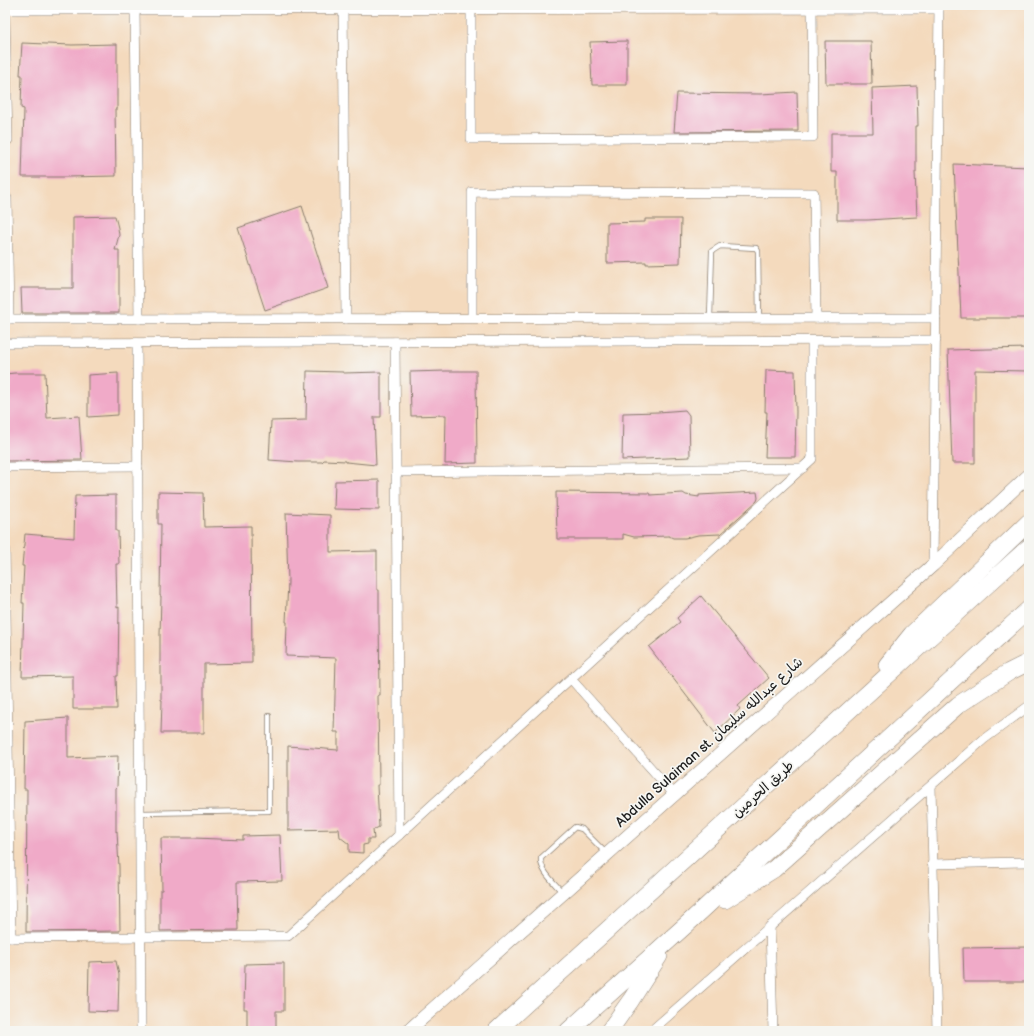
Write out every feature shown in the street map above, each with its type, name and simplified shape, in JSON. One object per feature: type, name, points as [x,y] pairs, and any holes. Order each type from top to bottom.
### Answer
[{"type":"highway","points":[[843,716],[912,634],[1029,522]]},
{"type":"highway","name":"طريق الحرمين","points":[[496,1031],[1029,547]]},
{"type":"highway","points":[[568,1031],[686,925],[1029,609]]},
{"type":"highway","points":[[686,925],[774,869],[958,705],[1009,672],[1029,662]]},
{"type":"highway","points":[[609,1031],[632,1000],[670,939]]},
{"type":"main road","name":"Abdulla Sulaiman st. شارع عبدالله سليمان","points":[[408,1031],[933,565],[1029,475]]},
{"type":"street","points":[[471,7],[471,138],[495,138],[813,137],[812,7]]},
{"type":"street","points":[[5,10],[83,8],[135,10],[213,8],[471,7],[939,7],[933,565]]},
{"type":"street","points":[[343,8],[346,319]]},
{"type":"street","points":[[135,10],[139,319]]},
{"type":"street","points":[[5,16],[8,140],[5,140]]},
{"type":"street","points":[[472,318],[472,192],[814,193],[816,318]]},
{"type":"street","points":[[5,198],[7,319],[936,318]]},
{"type":"street","points":[[5,343],[936,340]]},
{"type":"street","points":[[5,548],[8,938],[288,936],[812,460],[812,341]]},
{"type":"street","points":[[395,342],[399,835]]},
{"type":"street","points":[[137,343],[141,1031]]},
{"type":"street","points":[[5,467],[138,466]]},
{"type":"street","points":[[396,472],[802,468]]},
{"type":"street","points":[[571,679],[674,794]]},
{"type":"street","points":[[651,1031],[984,739],[1029,706]]},
{"type":"street","points":[[931,786],[932,864],[938,1031]]},
{"type":"street","points":[[932,864],[1029,862]]},
{"type":"street","points":[[770,926],[773,1031]]},
{"type":"lane","points":[[710,318],[712,251],[720,246],[756,248],[758,251],[759,318]]},
{"type":"lane","points":[[140,813],[268,811],[269,716]]},
{"type":"lane","points":[[563,893],[542,868],[540,862],[541,858],[574,827],[582,829],[607,854]]},
{"type":"building","points":[[627,41],[627,85],[592,85],[590,42]]},
{"type":"building","points":[[825,41],[871,41],[872,84],[826,84]]},
{"type":"building","points":[[22,43],[72,45],[117,44],[117,109],[115,109],[116,176],[22,177],[24,109],[21,108],[22,75],[20,75]]},
{"type":"building","points":[[917,86],[918,126],[916,126],[915,172],[917,217],[837,220],[837,172],[831,172],[831,133],[873,133],[872,88]]},
{"type":"building","points":[[797,92],[798,131],[674,132],[677,93],[760,94]]},
{"type":"building","points":[[954,164],[1029,167],[1029,318],[961,318]]},
{"type":"building","points":[[302,206],[328,288],[265,310],[238,228]]},
{"type":"building","points":[[115,216],[119,235],[115,250],[119,250],[119,313],[22,313],[21,288],[73,288],[73,217]]},
{"type":"building","points":[[645,219],[681,219],[680,263],[607,263],[607,223],[645,222]]},
{"type":"building","points":[[1029,348],[1029,371],[975,370],[975,463],[952,463],[948,350]]},
{"type":"building","points":[[766,370],[795,371],[795,457],[765,457],[767,412],[765,412]]},
{"type":"building","points":[[307,371],[343,373],[381,372],[381,417],[374,417],[376,465],[346,461],[324,460],[322,462],[298,462],[269,460],[271,421],[306,420]]},
{"type":"building","points":[[476,371],[477,463],[445,464],[446,415],[411,416],[410,372]]},
{"type":"building","points":[[45,373],[47,418],[79,416],[82,460],[5,461],[5,374]]},
{"type":"building","points":[[118,373],[118,415],[88,417],[88,375]]},
{"type":"building","points":[[685,410],[689,415],[690,457],[622,460],[623,413]]},
{"type":"building","points":[[379,480],[379,510],[334,509],[335,481]]},
{"type":"building","points":[[158,492],[203,493],[204,527],[251,526],[252,663],[204,664],[204,733],[161,733],[161,524],[158,524]]},
{"type":"building","points":[[556,492],[649,493],[650,495],[683,493],[686,495],[699,497],[699,495],[757,492],[758,498],[757,501],[720,534],[673,538],[669,536],[634,537],[623,534],[623,539],[557,539]]},
{"type":"building","points":[[116,495],[116,531],[118,531],[119,564],[116,564],[117,608],[119,607],[118,676],[116,676],[117,709],[73,709],[73,676],[22,677],[24,603],[22,603],[24,566],[22,566],[25,534],[74,538],[75,496]]},
{"type":"building","points":[[286,513],[330,515],[330,552],[377,551],[380,695],[378,695],[379,785],[377,785],[379,827],[373,830],[374,839],[368,839],[368,844],[363,845],[363,853],[349,852],[349,844],[340,837],[339,829],[288,830],[288,746],[338,750],[338,732],[334,732],[336,658],[286,656],[288,582]]},
{"type":"building","points":[[701,596],[769,678],[738,706],[740,709],[715,733],[649,647],[680,622],[677,618]]},
{"type":"building","points":[[68,718],[68,758],[118,756],[116,832],[117,831],[119,867],[120,931],[26,932],[27,789],[24,789],[25,721]]},
{"type":"building","points":[[280,835],[282,881],[237,882],[238,930],[160,931],[160,890],[162,890],[161,838],[243,840],[243,836]]},
{"type":"building","points":[[1029,947],[1029,982],[964,982],[963,948]]},
{"type":"building","points":[[116,961],[119,975],[118,1012],[88,1011],[89,962]]},
{"type":"building","points":[[284,963],[284,1011],[276,1011],[276,1031],[247,1031],[247,1009],[244,1009],[245,964]]}]
